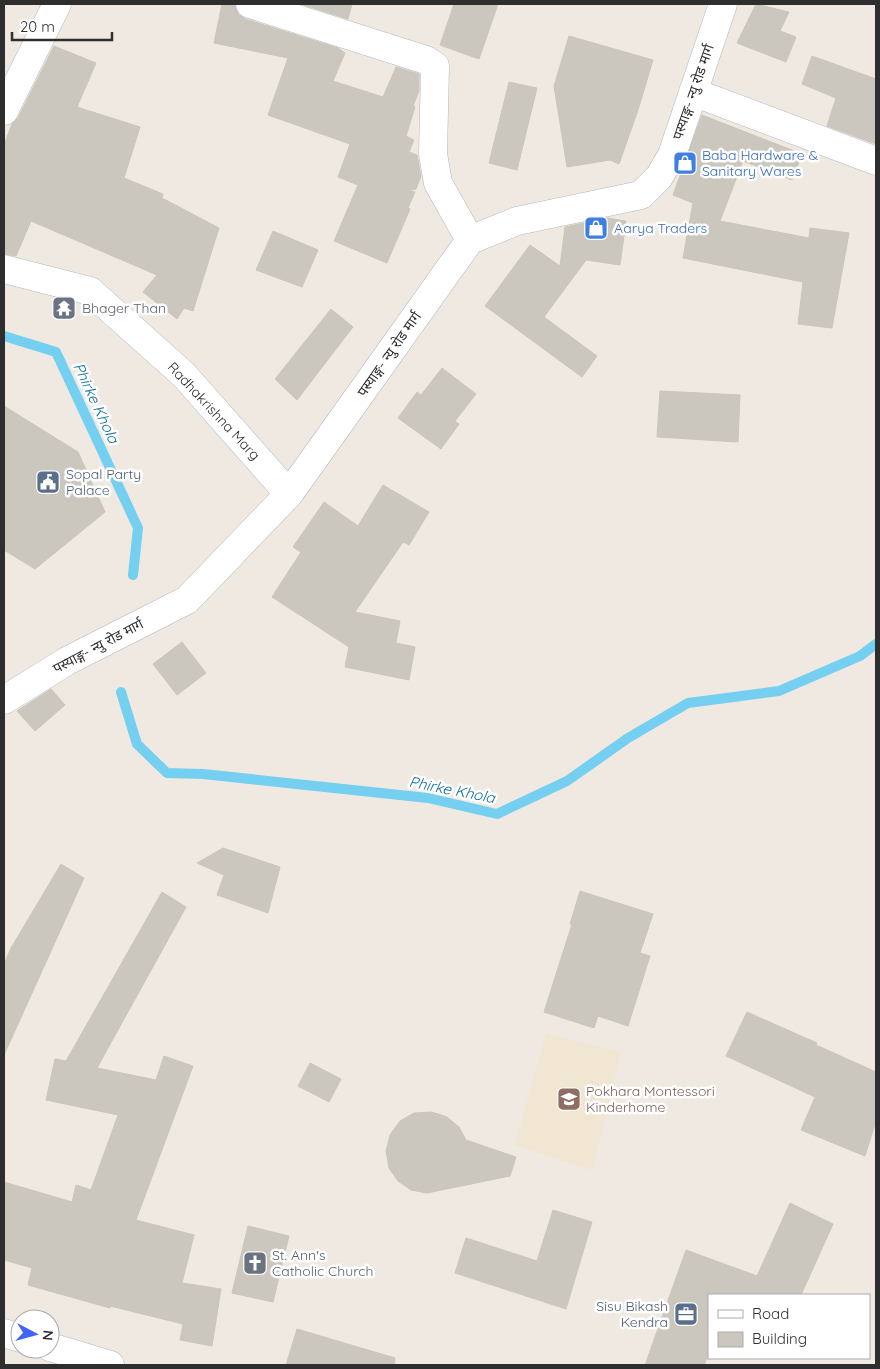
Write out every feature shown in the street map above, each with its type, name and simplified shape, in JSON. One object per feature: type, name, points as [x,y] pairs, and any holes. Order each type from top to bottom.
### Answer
[{"type":"street","points":[[4,111],[57,4]]},
{"type":"street","points":[[250,4],[426,60],[435,66],[432,154],[438,183],[470,240]]},
{"type":"street","name":"पस्याङ्ग- न्यु रोड मार्ग","points":[[4,700],[67,661],[187,600],[289,494],[470,240],[516,221],[641,195],[660,177],[672,155],[723,4]]},
{"type":"street","points":[[693,92],[876,161]]},
{"type":"street","name":"Radhakrishna Marg","points":[[4,269],[90,291],[184,375],[289,494]]},
{"type":"street","points":[[60,1350],[110,1365]]},
{"type":"shaded area","name":"Pokhara Montessori Kinderhome","points":[[546,1034],[621,1052],[592,1170],[515,1145]]},
{"type":"building","points":[[222,4],[235,4],[238,14],[245,19],[338,48],[345,53],[333,81],[383,97],[396,67],[419,74],[419,91],[413,106],[415,107],[406,136],[414,140],[409,152],[417,155],[421,176],[416,189],[408,190],[415,192],[408,208],[410,209],[387,263],[334,241],[358,185],[338,177],[350,144],[268,115],[288,58],[214,43]]},
{"type":"building","points":[[301,4],[352,4],[348,19]]},
{"type":"building","points":[[454,4],[498,4],[479,59],[440,45]]},
{"type":"building","points":[[756,4],[789,12],[780,31],[796,37],[786,62],[737,43]]},
{"type":"building","points":[[569,36],[653,60],[619,164],[610,160],[567,167],[554,86]]},
{"type":"building","points":[[54,46],[96,63],[77,107],[140,127],[124,178],[163,194],[162,198],[219,228],[193,311],[184,308],[177,319],[143,292],[157,275],[31,221],[16,256],[4,254],[4,145],[12,124],[18,118]]},
{"type":"building","points":[[812,56],[876,79],[876,144],[827,126],[836,98],[802,84]]},
{"type":"building","points":[[509,82],[537,88],[517,170],[489,163]]},
{"type":"building","points":[[702,115],[802,154],[792,180],[743,161],[720,221],[809,238],[810,228],[849,233],[832,328],[798,324],[803,282],[683,258],[693,203],[673,195]]},
{"type":"building","points":[[607,218],[626,221],[620,265],[586,260],[544,317],[597,356],[582,377],[485,306],[530,245],[560,266],[565,227]]},
{"type":"building","points":[[273,231],[318,250],[302,287],[256,270]]},
{"type":"building","points":[[331,309],[353,327],[297,400],[275,379]]},
{"type":"building","points":[[442,368],[476,394],[455,421],[459,424],[441,449],[398,418],[417,392],[421,395]]},
{"type":"building","points":[[660,391],[740,395],[738,442],[657,437]]},
{"type":"building","name":"Sopal Party Palace","points":[[4,406],[78,452],[105,512],[35,569],[4,550]]},
{"type":"building","points":[[383,485],[429,512],[409,545],[403,542],[355,612],[400,621],[396,643],[415,647],[409,680],[345,667],[349,647],[272,597],[301,552],[293,547],[324,502],[358,526]]},
{"type":"building","points":[[182,642],[206,673],[177,695],[153,664]]},
{"type":"building","points":[[51,689],[65,705],[35,731],[17,711]]},
{"type":"building","points":[[223,848],[280,867],[268,913],[217,895],[224,875],[197,863]]},
{"type":"building","points":[[61,864],[84,878],[4,1055],[4,964],[11,948]]},
{"type":"building","points":[[580,891],[653,914],[640,953],[650,956],[628,1026],[598,1016],[594,1028],[544,1012],[572,924],[570,924]]},
{"type":"building","points":[[162,892],[186,907],[97,1068],[156,1080],[164,1056],[193,1066],[136,1220],[194,1235],[182,1283],[221,1289],[212,1346],[180,1340],[183,1324],[110,1306],[110,1308],[28,1285],[32,1268],[4,1260],[4,1182],[72,1202],[76,1185],[91,1190],[118,1115],[46,1100],[55,1059],[66,1061]]},
{"type":"building","points":[[747,1012],[876,1072],[876,1121],[865,1156],[801,1130],[815,1097],[726,1056]]},
{"type":"building","points":[[310,1063],[341,1079],[329,1102],[298,1086]]},
{"type":"building","points":[[432,1112],[447,1117],[459,1127],[466,1140],[516,1157],[510,1176],[427,1193],[411,1190],[398,1181],[389,1168],[386,1151],[390,1135],[400,1121],[414,1113]]},
{"type":"building","points":[[790,1203],[833,1224],[801,1294],[708,1294],[708,1355],[704,1365],[645,1365],[686,1250],[757,1276]]},
{"type":"building","points":[[553,1210],[592,1222],[566,1309],[455,1273],[466,1238],[537,1261]]},
{"type":"building","points":[[248,1226],[289,1236],[273,1302],[232,1293]]},
{"type":"building","points":[[297,1329],[395,1358],[394,1365],[286,1365]]},
{"type":"waterway","name":"Phirke Khola","points":[[4,336],[56,352],[138,528],[133,575]]},
{"type":"waterway","name":"Phirke Khola","points":[[121,692],[137,744],[167,773],[203,774],[428,798],[497,814],[567,781],[628,738],[688,703],[779,691],[860,656],[876,644]]},
{"type":"place","name":"Baba Hardware & Sanitary Wares","points":[[685,163]]},
{"type":"place","name":"Aarya Traders","points":[[596,228]]},
{"type":"place","name":"Bhager Than","points":[[64,308]]},
{"type":"place","name":"Sopal Party Palace","points":[[48,482]]},
{"type":"place","name":"Pokhara Montessori Kinderhome","points":[[569,1099]]},
{"type":"place","name":"St. Ann's Catholic Church","points":[[255,1263]]},
{"type":"place","name":"Sisu Bikash Kendra","points":[[686,1314]]}]
